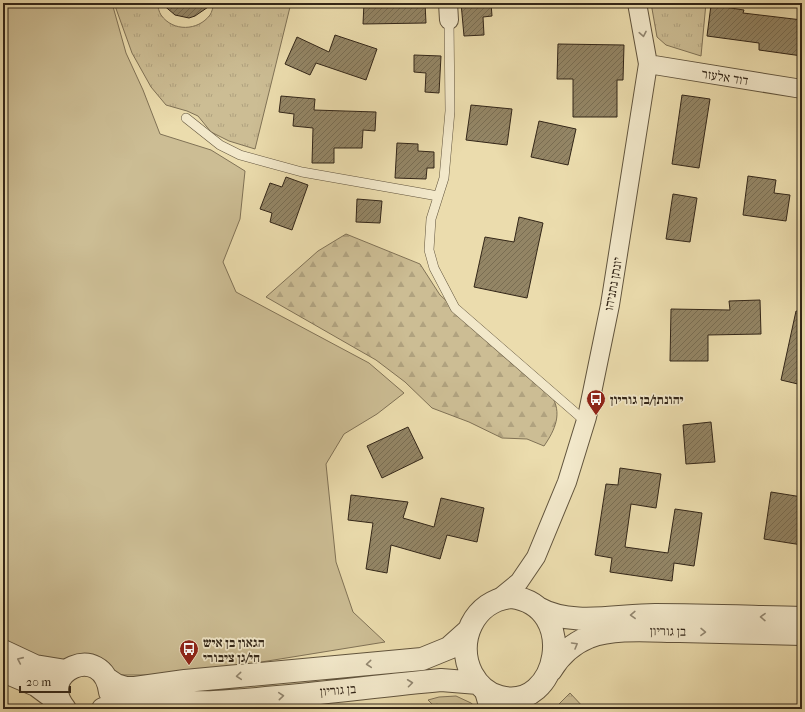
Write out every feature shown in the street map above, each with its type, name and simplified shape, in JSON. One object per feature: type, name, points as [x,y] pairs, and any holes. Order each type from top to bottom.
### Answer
[{"type":"street","name":"יונתן נתניהו","points":[[535,606],[530,578],[536,557],[567,482],[585,421],[610,305],[648,64],[637,3]]},
{"type":"street","name":"דוד אלעזר","points":[[648,64],[802,89]]},
{"type":"street","name":"יונתן נתניהו","points":[[497,600],[519,582],[536,557]]},
{"type":"street","points":[[480,685],[511,704],[535,690],[549,672],[554,658],[554,641],[550,626],[535,606],[512,597],[497,600],[480,611],[468,630],[466,646],[468,663],[480,685],[489,709]]},
{"type":"street","name":"בן גוריון","points":[[535,606],[552,615],[569,618],[656,615],[802,618]]},
{"type":"street","name":"בן גוריון","points":[[66,671],[73,666],[89,665],[98,669],[107,679],[116,685],[126,688],[135,688],[185,681],[422,659],[438,654],[449,648],[468,630]]},
{"type":"street","name":"בן גוריון","points":[[549,672],[557,659],[568,649],[590,637],[601,634],[656,631],[802,634]]},
{"type":"street","points":[[3,651],[35,666],[66,671],[57,685],[62,705]]},
{"type":"street","points":[[3,671],[36,685],[62,705]]},
{"type":"street","points":[[103,709],[108,701],[110,692],[107,679]]},
{"type":"street","name":"בן גוריון","points":[[103,709],[112,705],[130,702],[214,702],[441,680],[480,685]]},
{"type":"lane","points":[[449,11],[450,111],[444,178],[431,219],[429,250],[439,279],[455,308],[585,421]]},
{"type":"lane","points":[[186,118],[220,145],[240,155],[302,172],[438,196]]},
{"type":"green space","points":[[3,3],[112,3],[126,53],[143,90],[160,134],[211,150],[245,171],[240,219],[223,262],[236,292],[369,363],[404,393],[377,414],[344,434],[326,464],[336,562],[353,612],[385,642],[181,675],[119,675],[105,661],[79,657],[58,662],[39,657],[3,643]]},
{"type":"green space","points":[[114,3],[157,3],[160,14],[166,21],[179,27],[192,27],[205,20],[211,14],[214,3],[291,3],[255,149],[229,141],[211,132],[198,116],[166,105],[151,87],[132,53]]},
{"type":"green space","points":[[651,3],[706,3],[701,56],[666,45],[657,37]]},
{"type":"green space","points":[[346,234],[420,264],[440,295],[551,395],[557,408],[557,415],[554,428],[544,446],[527,439],[502,438],[469,422],[432,408],[405,382],[376,360],[266,297],[318,251]]},
{"type":"green space","points":[[570,693],[585,709],[564,709],[559,704]]},
{"type":"green space","points":[[456,696],[471,703],[478,709],[437,709],[428,700],[439,697]]},
{"type":"building","points":[[161,3],[214,3],[195,16],[189,18],[175,15]]},
{"type":"building","points":[[364,3],[425,3],[426,23],[363,24]]},
{"type":"building","points":[[461,3],[491,3],[492,16],[483,17],[484,35],[464,36]]},
{"type":"building","points":[[711,5],[744,10],[743,13],[802,20],[802,56],[759,50],[759,43],[707,36]]},
{"type":"building","points":[[335,35],[377,49],[366,80],[316,63],[310,75],[285,64],[297,37],[329,52]]},
{"type":"building","points":[[558,44],[624,45],[623,80],[617,80],[617,117],[573,117],[573,79],[557,79]]},
{"type":"building","points":[[414,55],[441,56],[439,93],[425,92],[426,73],[414,72]]},
{"type":"building","points":[[682,95],[710,99],[699,168],[672,164]]},
{"type":"building","points":[[281,96],[315,99],[314,110],[376,112],[375,131],[363,130],[362,148],[334,148],[334,163],[312,163],[313,128],[293,126],[294,114],[279,112]]},
{"type":"building","points":[[471,105],[512,109],[507,145],[466,140]]},
{"type":"building","points":[[539,121],[576,129],[568,165],[531,157]]},
{"type":"building","points":[[397,143],[418,144],[418,151],[434,152],[434,168],[427,168],[426,179],[395,178]]},
{"type":"building","points":[[748,176],[776,180],[774,193],[790,195],[786,221],[743,215]]},
{"type":"building","points":[[286,177],[308,185],[292,230],[270,222],[272,213],[260,209],[270,183],[282,187]]},
{"type":"building","points":[[673,194],[697,198],[690,242],[666,239]]},
{"type":"building","points":[[357,199],[382,201],[380,223],[356,222]]},
{"type":"building","points":[[519,217],[543,223],[527,298],[474,287],[485,237],[514,242]]},
{"type":"building","points":[[760,300],[761,334],[708,335],[708,361],[670,361],[671,309],[730,310],[729,301]]},
{"type":"building","points":[[796,311],[802,312],[802,385],[781,380]]},
{"type":"building","points":[[711,422],[715,462],[686,464],[683,425]]},
{"type":"building","points":[[408,427],[423,458],[382,478],[367,446]]},
{"type":"building","points":[[620,468],[661,474],[656,508],[631,504],[625,547],[668,553],[675,509],[702,513],[694,566],[674,563],[672,581],[610,572],[612,558],[595,555],[606,484],[618,485]]},
{"type":"building","points":[[771,492],[802,497],[802,545],[764,539]]},
{"type":"building","points":[[351,495],[408,502],[403,518],[434,527],[441,498],[484,508],[477,542],[447,535],[440,559],[391,545],[387,573],[366,569],[373,523],[348,520]]},
{"type":"place","name":"יהונתן/בן גוריון","points":[[596,416]]},
{"type":"place","name":"הגאון בן איש חי/גן ציבורי","points":[[189,666]]}]
